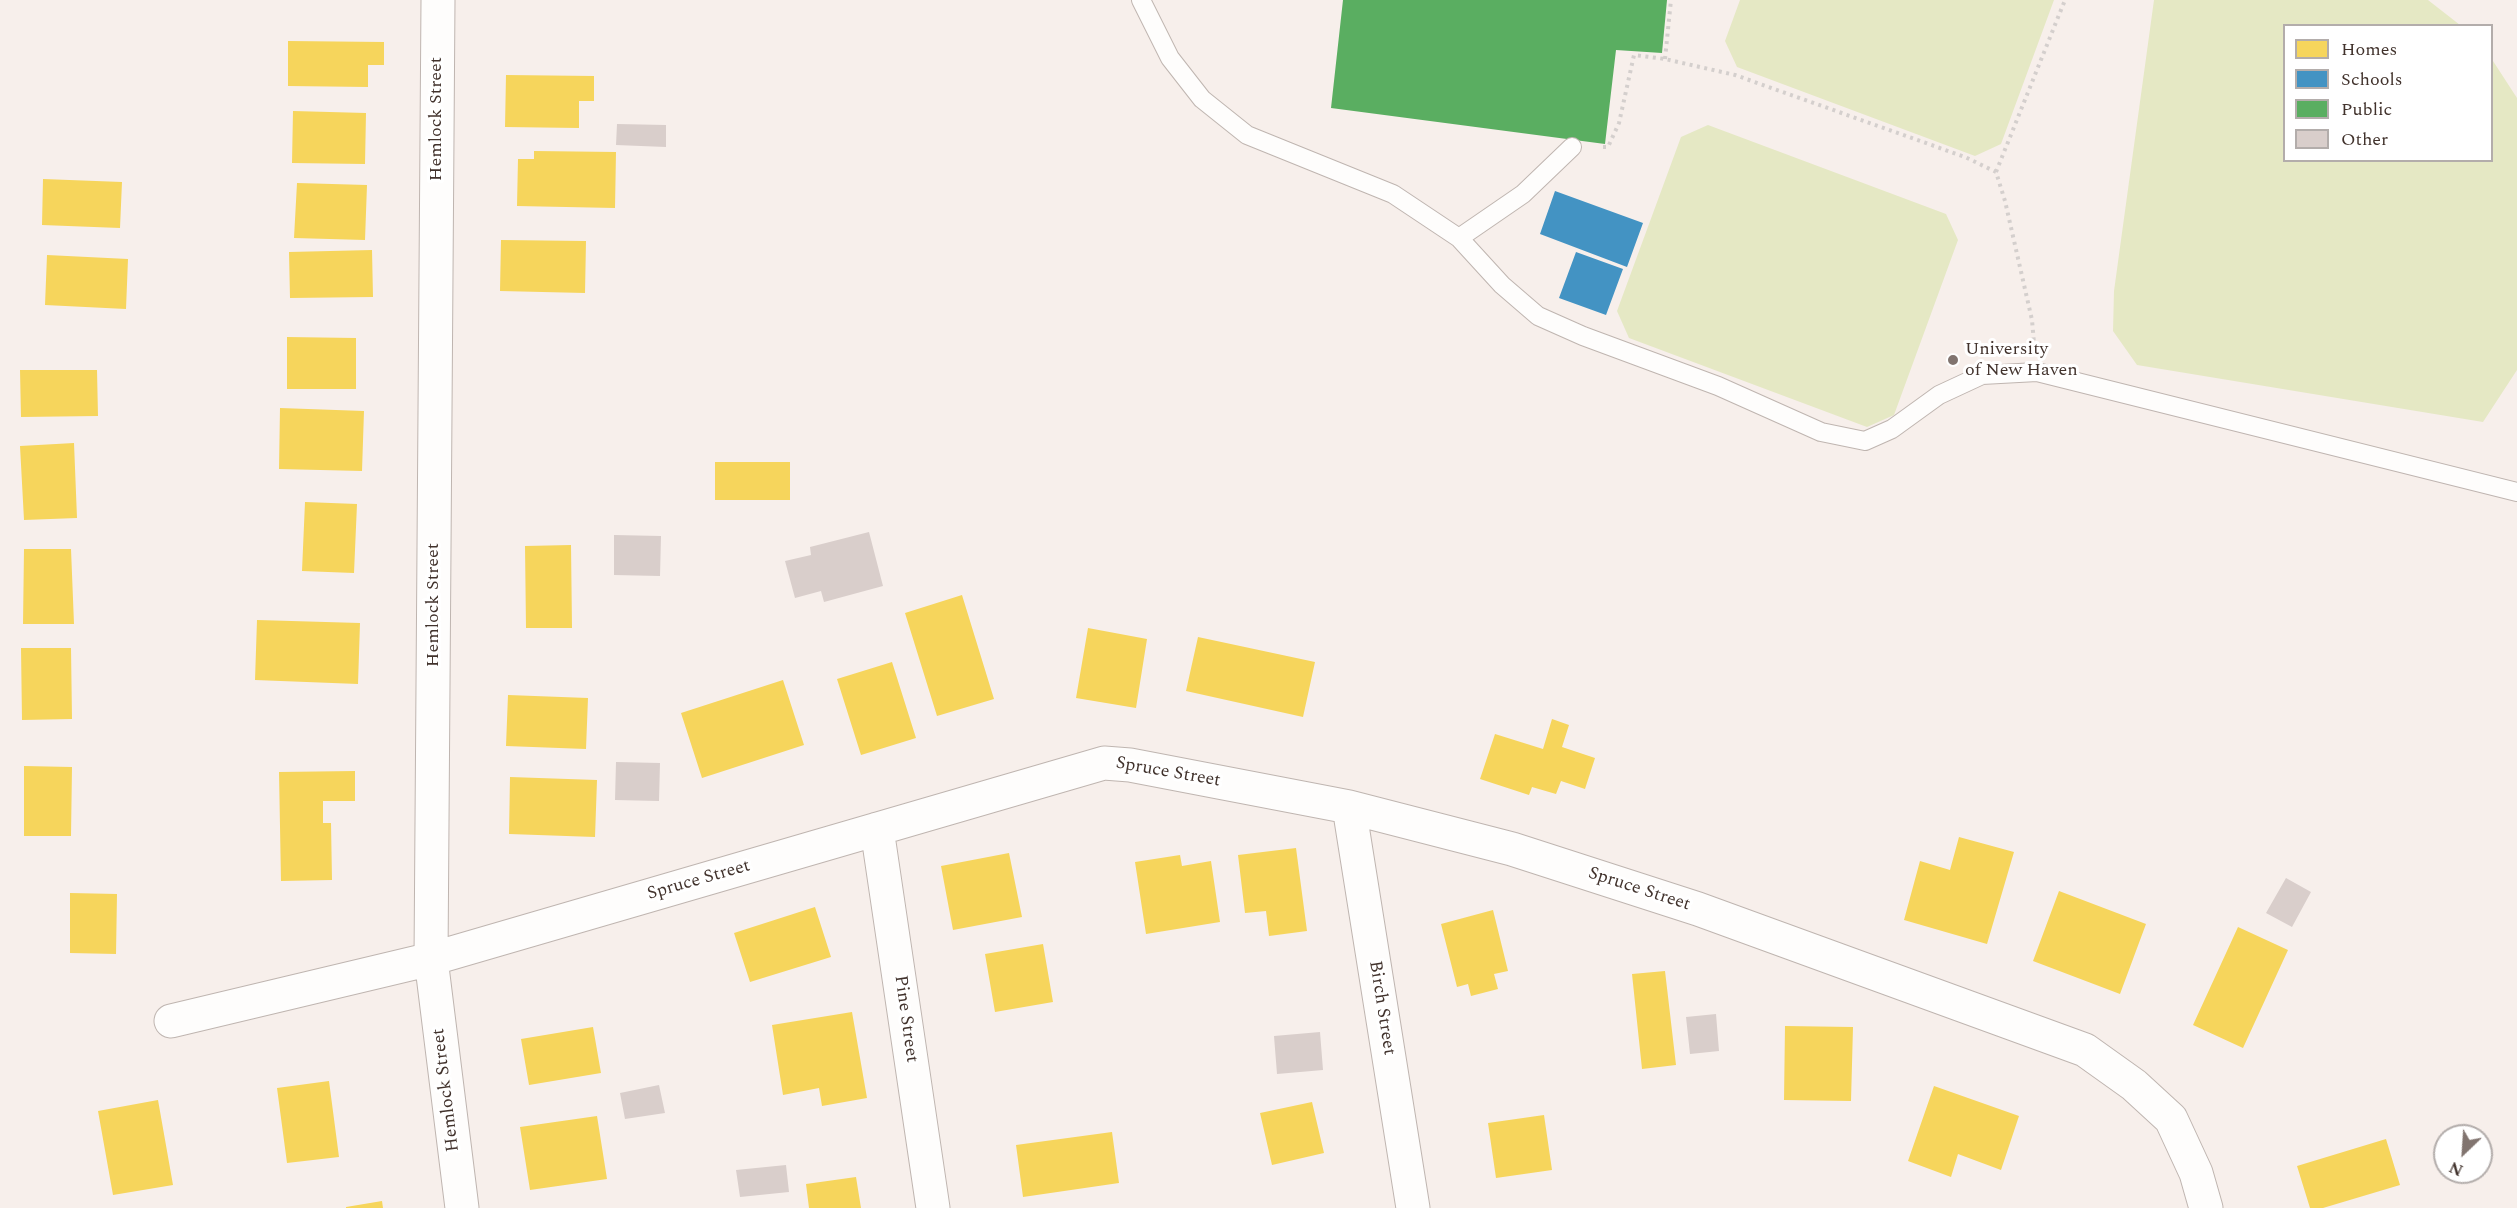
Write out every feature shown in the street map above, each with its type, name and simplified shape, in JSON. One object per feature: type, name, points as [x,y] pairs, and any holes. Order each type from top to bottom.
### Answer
[{"type":"street","name":"Hemlock Street","points":[[438,0],[431,959],[462,1208]]},
{"type":"street","name":"Spruce Street","points":[[171,1021],[431,959],[1104,763],[1130,765],[1349,807],[1512,849],[1698,909],[2085,1050],[2134,1085],[2171,1119],[2196,1173],[2206,1208]]},
{"type":"street","name":"Birch Street","points":[[1349,807],[1413,1208]]},
{"type":"street","name":"Pine Street","points":[[877,829],[933,1208]]},
{"type":"lane","points":[[1141,0],[1170,58],[1202,99],[1247,135],[1393,194],[1459,238],[1502,285],[1538,316],[1583,336],[1718,386],[1821,432],[1865,441],[1892,429],[1939,395],[1982,375],[2037,372],[2517,492]]},
{"type":"lane","points":[[1459,238],[1523,194],[1572,147]]},
{"type":"path","points":[[1665,58],[1671,0]]},
{"type":"path","points":[[2037,372],[2032,320],[2005,201],[1996,172],[2065,0]]},
{"type":"path","points":[[1572,147],[1608,147],[1619,123],[1634,55],[1665,58],[1735,75],[1965,157],[1996,172]]},
{"type":"green space","points":[[1740,0],[2054,0],[2001,144],[1975,156],[1737,67],[1725,41]]},
{"type":"green space","points":[[2154,0],[2428,0],[2459,24],[2283,24],[2283,162],[2493,162],[2493,61],[2517,98],[2517,370],[2483,422],[2137,365],[2113,331],[2114,291]]},
{"type":"green space","points":[[1708,125],[1946,214],[1958,240],[1894,415],[1867,427],[1629,338],[1617,311],[1681,137]]},
{"type":"building: Homes","points":[[288,41],[384,42],[384,65],[368,65],[368,87],[288,86]]},
{"type":"building: Homes","points":[[506,75],[594,76],[594,101],[579,101],[579,128],[505,127]]},
{"type":"building: Homes","points":[[293,111],[366,113],[365,164],[292,163]]},
{"type":"building: Homes","points":[[534,151],[616,152],[615,208],[517,206],[518,159],[534,159]]},
{"type":"building: Homes","points":[[43,179],[122,182],[120,228],[42,225]]},
{"type":"building: Homes","points":[[297,183],[367,185],[365,240],[294,238]]},
{"type":"building: Homes","points":[[501,240],[586,241],[585,293],[500,291]]},
{"type":"building: Homes","points":[[372,250],[373,297],[290,298],[289,252]]},
{"type":"building: Homes","points":[[47,255],[128,259],[126,309],[45,305]]},
{"type":"building: Homes","points":[[287,337],[356,338],[356,389],[287,389]]},
{"type":"building: Homes","points":[[20,370],[97,370],[98,416],[21,417]]},
{"type":"building: Homes","points":[[280,408],[364,411],[362,471],[279,469]]},
{"type":"building: Homes","points":[[74,443],[77,518],[24,520],[20,446]]},
{"type":"building: Homes","points":[[715,462],[790,462],[790,500],[715,500]]},
{"type":"building: Homes","points":[[305,502],[357,504],[354,573],[302,571]]},
{"type":"building: Homes","points":[[571,545],[572,628],[526,628],[525,546]]},
{"type":"building: Homes","points":[[24,549],[71,549],[74,624],[23,624]]},
{"type":"building: Homes","points":[[962,595],[994,699],[937,716],[905,613]]},
{"type":"building: Homes","points":[[257,620],[360,623],[358,684],[255,680]]},
{"type":"building: Homes","points":[[1088,628],[1147,639],[1136,708],[1076,698]]},
{"type":"building: Homes","points":[[1198,637],[1315,662],[1303,717],[1186,691]]},
{"type":"building: Homes","points":[[21,648],[71,648],[72,719],[22,720]]},
{"type":"building: Homes","points":[[892,662],[916,738],[861,755],[837,679]]},
{"type":"building: Homes","points":[[783,680],[804,745],[702,778],[681,713]]},
{"type":"building: Homes","points":[[508,695],[588,698],[586,749],[506,746]]},
{"type":"building: Homes","points":[[1552,719],[1569,725],[1562,747],[1595,758],[1585,789],[1561,781],[1556,794],[1532,787],[1529,795],[1480,779],[1495,734],[1543,749]]},
{"type":"building: Homes","points":[[24,766],[72,767],[71,836],[24,836]]},
{"type":"building: Homes","points":[[355,771],[355,801],[323,801],[323,823],[331,823],[332,880],[281,881],[279,772]]},
{"type":"building: Homes","points":[[510,777],[597,780],[595,837],[509,834]]},
{"type":"building: Homes","points":[[1959,837],[2014,852],[1987,944],[1904,920],[1920,861],[1950,870]]},
{"type":"building: Homes","points":[[1296,848],[1307,931],[1269,936],[1266,911],[1245,913],[1238,855]]},
{"type":"building: Homes","points":[[1009,853],[1022,917],[953,930],[941,866]]},
{"type":"building: Homes","points":[[1180,855],[1182,866],[1211,861],[1220,922],[1146,934],[1135,862]]},
{"type":"building: Homes","points":[[2059,891],[2146,924],[2120,994],[2033,961]]},
{"type":"building: Homes","points":[[70,893],[117,894],[116,954],[70,953]]},
{"type":"building: Homes","points":[[815,907],[831,957],[750,982],[734,933]]},
{"type":"building: Homes","points":[[1493,910],[1508,971],[1494,974],[1498,989],[1471,996],[1468,984],[1457,987],[1441,924]]},
{"type":"building: Homes","points":[[2238,927],[2288,950],[2243,1048],[2193,1025]]},
{"type":"building: Homes","points":[[1043,944],[1053,1002],[995,1012],[985,954]]},
{"type":"building: Homes","points":[[1665,971],[1676,1065],[1642,1069],[1632,974]]},
{"type":"building: Homes","points":[[852,1012],[867,1098],[822,1106],[819,1088],[783,1095],[772,1025]]},
{"type":"building: Homes","points":[[1785,1026],[1853,1027],[1851,1101],[1784,1100]]},
{"type":"building: Homes","points":[[593,1027],[601,1073],[529,1085],[521,1039]]},
{"type":"building: Homes","points":[[329,1081],[339,1157],[287,1163],[277,1088]]},
{"type":"building: Homes","points":[[1934,1086],[2019,1116],[2001,1170],[1958,1154],[1951,1177],[1908,1161]]},
{"type":"building: Homes","points":[[158,1100],[173,1185],[113,1195],[98,1111]]},
{"type":"building: Homes","points":[[1312,1102],[1324,1153],[1272,1165],[1260,1113]]},
{"type":"building: Homes","points":[[1544,1115],[1552,1170],[1496,1178],[1488,1123]]},
{"type":"building: Homes","points":[[597,1116],[607,1179],[530,1190],[520,1127]]},
{"type":"building: Homes","points":[[1112,1132],[1119,1183],[1023,1197],[1016,1145]]},
{"type":"building: Homes","points":[[2386,1139],[2400,1185],[2323,1208],[2310,1208],[2297,1166]]},
{"type":"building: Homes","points":[[856,1177],[861,1208],[809,1208],[806,1184]]},
{"type":"building: Homes","points":[[382,1201],[383,1208],[346,1208],[346,1207]]},
{"type":"building: Schools","points":[[1555,191],[1643,223],[1627,267],[1540,234]]},
{"type":"building: Schools","points":[[1576,252],[1623,269],[1606,315],[1559,298]]},
{"type":"building: Public","points":[[1343,0],[1667,0],[1662,53],[1616,50],[1605,144],[1331,108]]},
{"type":"building: Other","points":[[617,124],[666,125],[666,147],[616,145]]},
{"type":"building: Other","points":[[869,532],[883,586],[824,602],[821,591],[795,598],[785,561],[811,555],[810,547]]},
{"type":"building: Other","points":[[614,535],[661,536],[660,576],[614,575]]},
{"type":"building: Other","points":[[616,762],[660,763],[659,801],[615,800]]},
{"type":"building: Other","points":[[2286,878],[2311,892],[2292,927],[2266,913]]},
{"type":"building: Other","points":[[1716,1014],[1719,1051],[1690,1054],[1686,1017]]},
{"type":"building: Other","points":[[1320,1032],[1323,1070],[1277,1074],[1274,1036]]},
{"type":"building: Other","points":[[659,1085],[665,1113],[625,1119],[620,1093]]},
{"type":"building: Other","points":[[786,1165],[789,1192],[740,1197],[736,1170]]},
{"type":"place","name":"University of New Haven","points":[[1953,360]]}]
